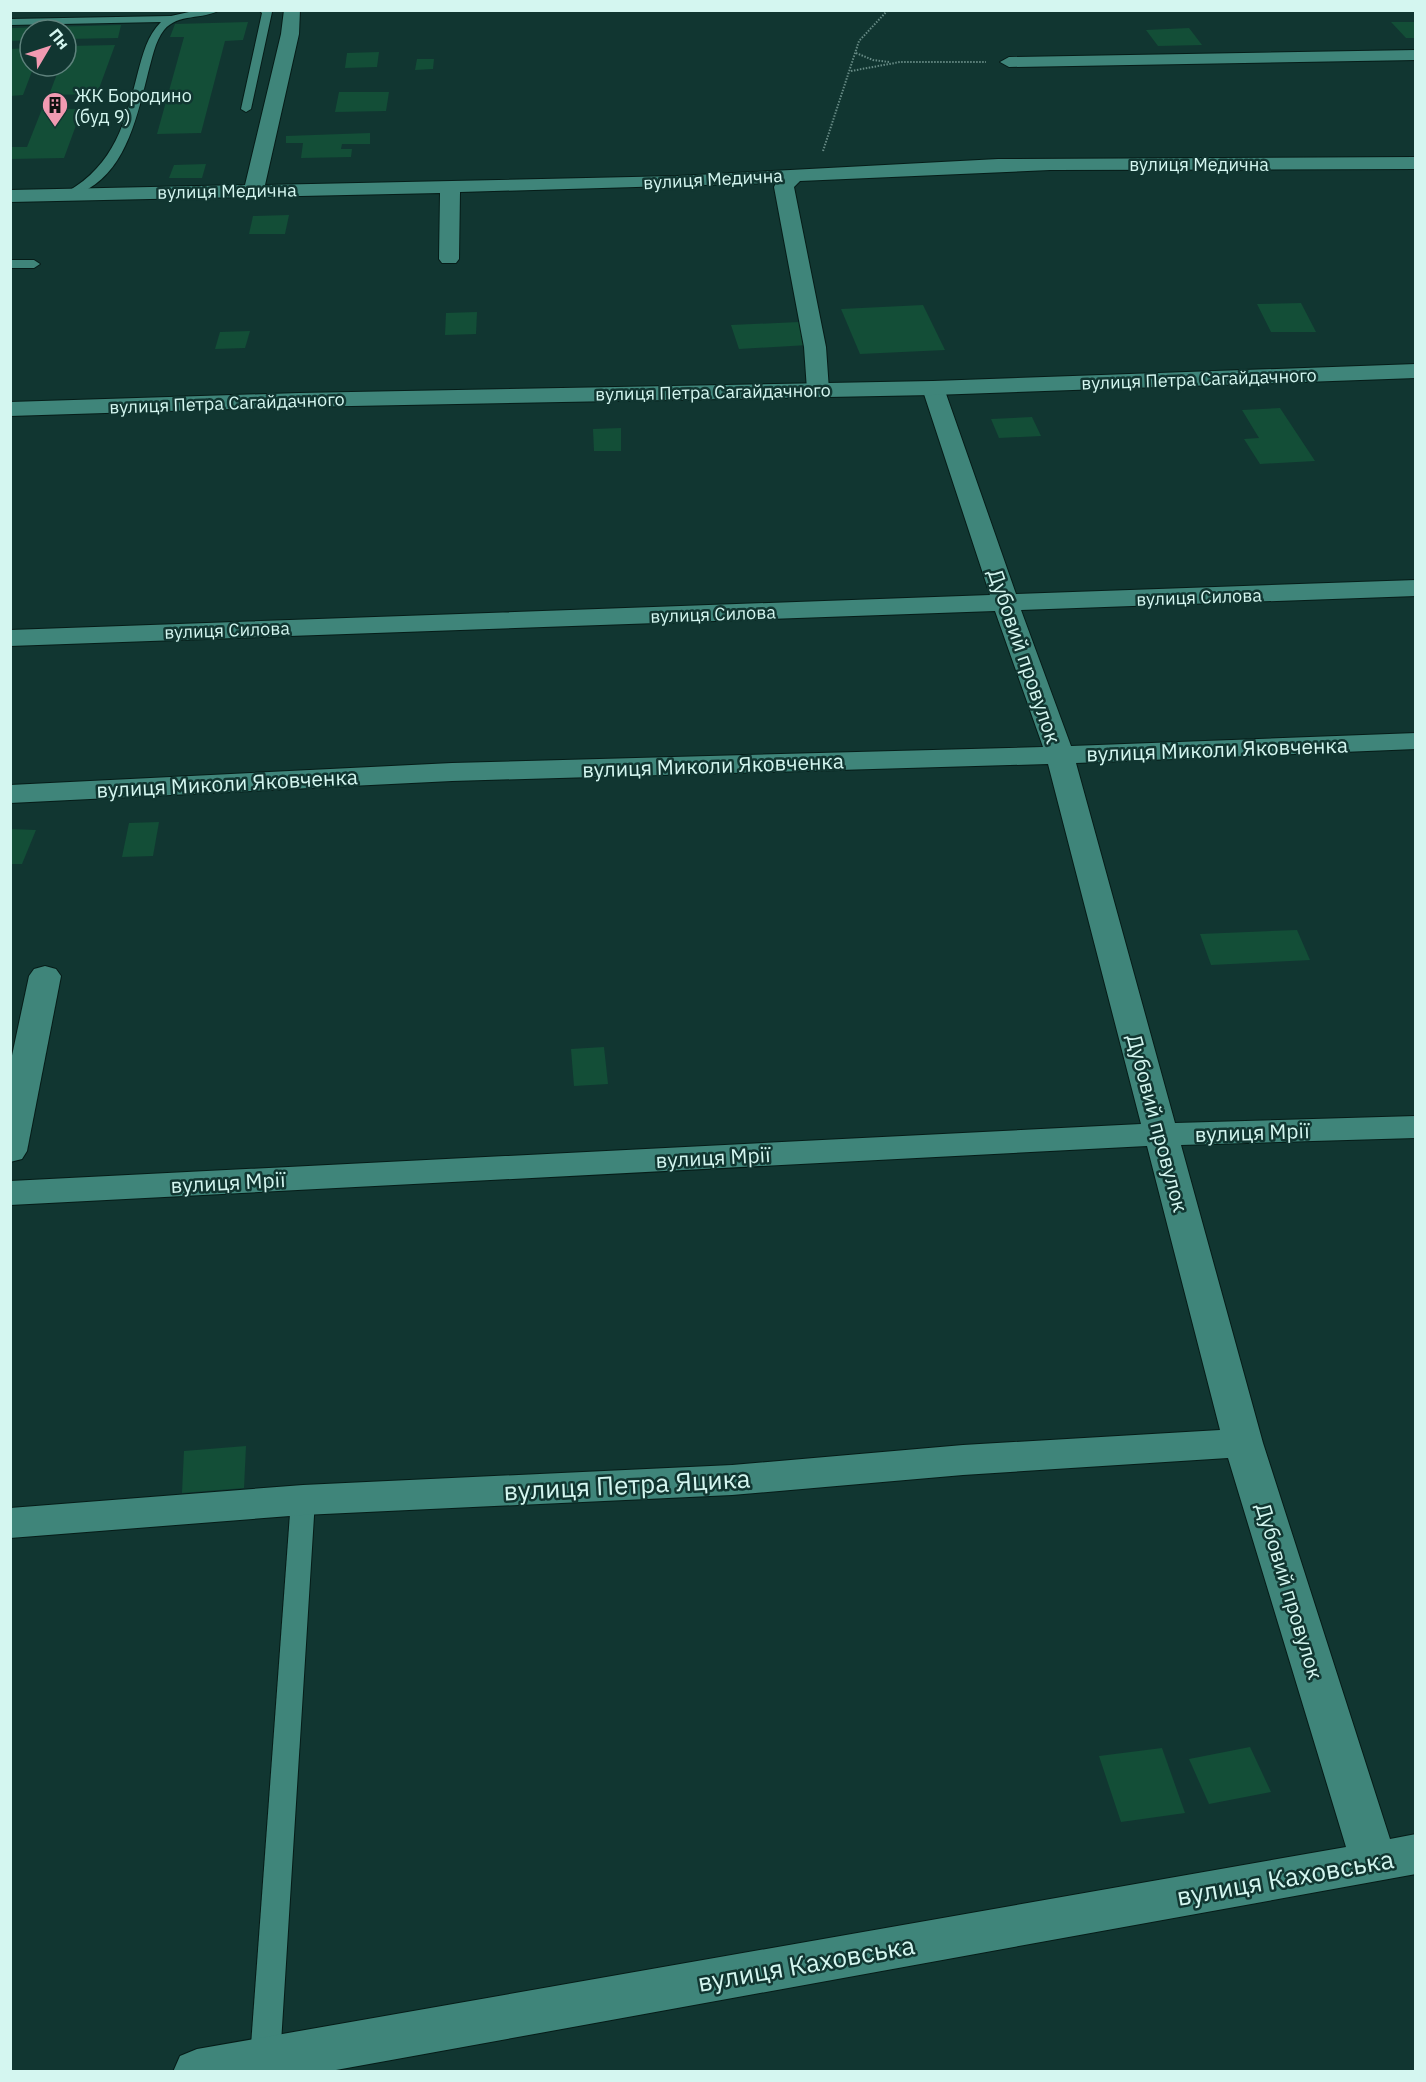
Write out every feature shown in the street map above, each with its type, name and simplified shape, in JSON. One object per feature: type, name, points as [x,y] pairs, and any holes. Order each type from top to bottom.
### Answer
[{"type":"street","points":[[254,190],[290,34],[292,10]]},
{"type":"street","points":[[1009,62],[1416,55]]},
{"type":"street","name":"вулиця Медична","points":[[10,196],[698,181],[1001,165],[1416,163]]},
{"type":"street","points":[[796,175],[786,182],[784,187],[815,347],[818,390]]},
{"type":"street","points":[[449,259],[450,188]]},
{"type":"street","name":"вулиця Петра Сагайдачного","points":[[10,410],[299,400],[933,388],[1416,371]]},
{"type":"street","name":"Дубовий провулок","points":[[933,388],[1005,604],[1060,755],[1244,1443],[1395,1858]]},
{"type":"street","name":"вулиця Силова","points":[[10,638],[1416,588]]},
{"type":"street","name":"вулиця Миколи Яковченка","points":[[10,794],[452,772],[1060,755],[1416,741]]},
{"type":"street","points":[[10,1151],[45,976]]},
{"type":"street","name":"вулиця Мрії","points":[[10,1193],[1161,1134],[1416,1127]]},
{"type":"street","name":"вулиця Петра Яцика","points":[[10,1523],[303,1500],[732,1480],[963,1460],[1244,1443]]},
{"type":"street","name":"вулиця Каховська","points":[[197,2072],[1395,1858]]},
{"type":"lane","points":[[10,22],[171,19],[215,10]]},
{"type":"lane","points":[[246,109],[267,12],[264,10]]},
{"type":"lane","points":[[71,194],[92,182],[121,148],[151,46],[158,29],[171,19]]},
{"type":"lane","points":[[10,264],[34,264]]},
{"type":"lane","points":[[265,2059],[303,1500]]},
{"type":"path","points":[[796,175],[814,165],[822,155],[859,41],[888,10]]},
{"type":"path","points":[[856,53],[873,60],[899,64]]},
{"type":"path","points":[[850,72],[863,67],[899,64],[1009,62]]},
{"type":"building","points":[[248,22],[243,40],[225,41],[201,133],[157,134],[184,37],[170,37],[175,24]]},
{"type":"building","points":[[1391,22],[1416,22],[1416,38],[1406,38]]},
{"type":"building","points":[[121,25],[118,38],[78,39],[78,26]]},
{"type":"building","points":[[12,28],[18,28],[18,41],[10,41]]},
{"type":"building","points":[[1189,28],[1202,45],[1158,46],[1146,30]]},
{"type":"building","points":[[115,45],[97,94],[49,95],[55,78],[78,78],[78,46]]},
{"type":"building","points":[[10,49],[18,49],[18,78],[29,78],[23,95],[10,96]]},
{"type":"building","points":[[379,52],[377,67],[345,68],[347,53]]},
{"type":"building","points":[[417,59],[434,59],[433,69],[415,70]]},
{"type":"building","points":[[339,92],[389,92],[386,111],[335,112]]},
{"type":"building","name":"ЖК Бородино (буд 9)","points":[[42,109],[82,109],[64,158],[10,159],[10,147],[27,147]]},
{"type":"building","points":[[370,133],[370,144],[342,144],[341,149],[352,149],[351,157],[301,158],[303,143],[286,143],[286,136]]},
{"type":"building","points":[[206,164],[202,178],[169,178],[174,165]]},
{"type":"building","points":[[289,215],[285,234],[249,234],[253,216]]},
{"type":"building","points":[[1301,303],[1316,332],[1271,332],[1257,304]]},
{"type":"building","points":[[923,305],[945,350],[860,354],[841,309]]},
{"type":"building","points":[[477,312],[476,334],[445,335],[446,313]]},
{"type":"building","points":[[799,322],[808,345],[739,349],[731,325]]},
{"type":"building","points":[[250,331],[245,348],[215,349],[220,332]]},
{"type":"building","points":[[1280,408],[1315,461],[1260,464],[1244,439],[1259,438],[1242,410]]},
{"type":"building","points":[[1032,417],[1041,436],[999,438],[991,419]]},
{"type":"building","points":[[621,428],[621,451],[594,451],[593,429]]},
{"type":"building","points":[[159,822],[153,856],[122,857],[129,823]]},
{"type":"building","points":[[10,829],[36,830],[22,864],[10,864]]},
{"type":"building","points":[[1297,930],[1310,960],[1211,965],[1200,934]]},
{"type":"building","points":[[604,1047],[608,1084],[574,1086],[571,1049]]},
{"type":"building","points":[[246,1446],[244,1488],[182,1493],[184,1451]]},
{"type":"building","points":[[1250,1747],[1271,1792],[1209,1804],[1189,1759]]},
{"type":"building","points":[[1162,1748],[1185,1813],[1121,1822],[1099,1756]]},
{"type":"place","name":"ЖК Бородино (буд 9)","points":[[55,128]]}]
